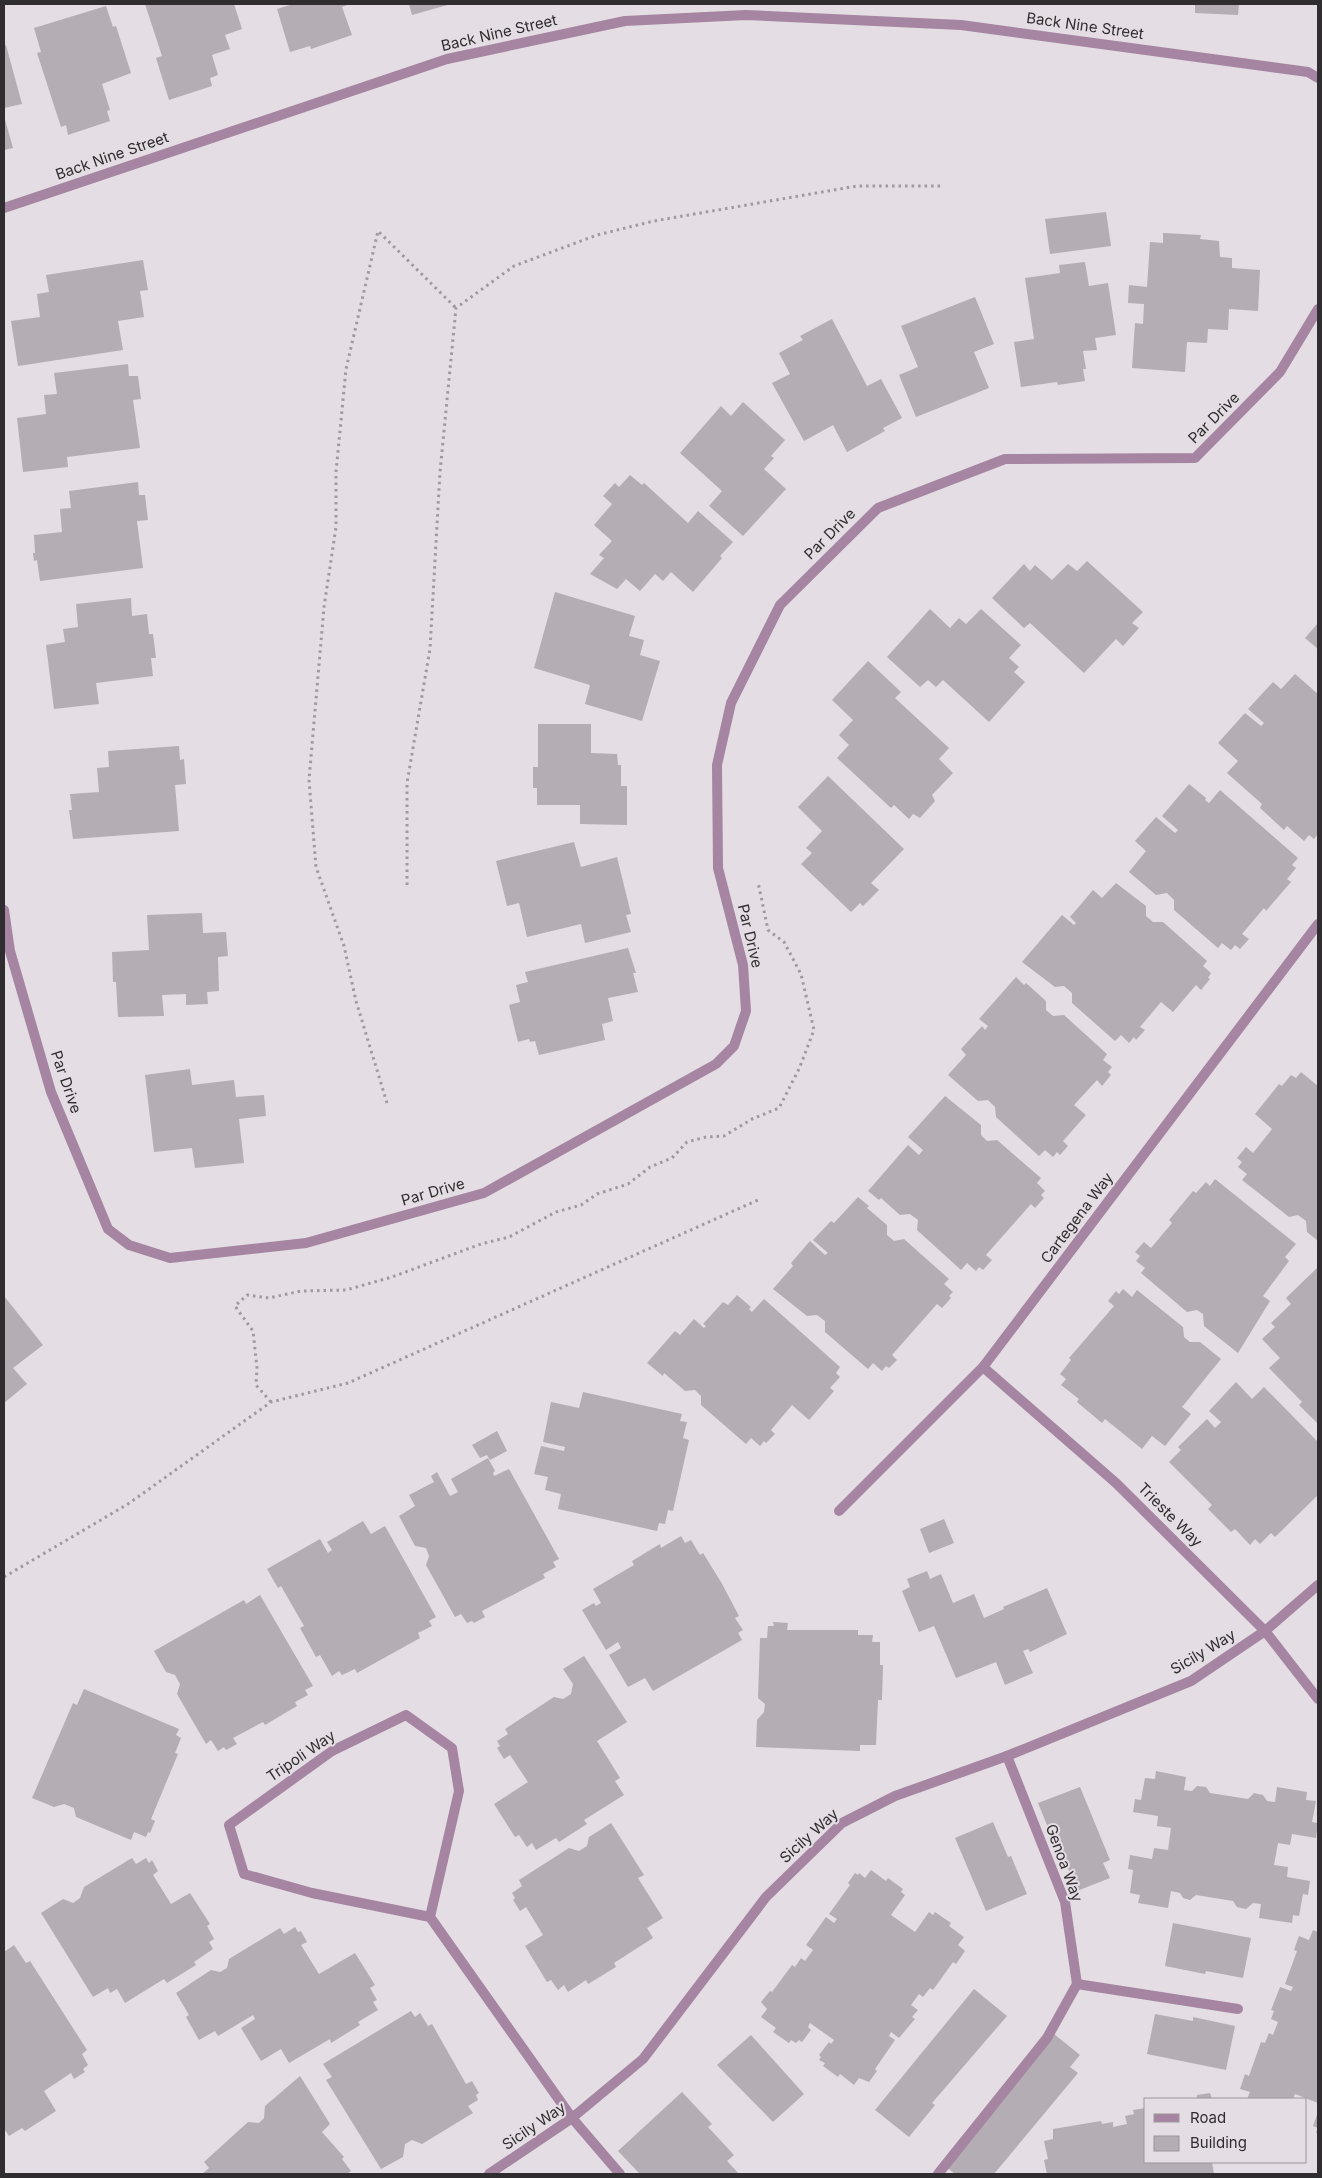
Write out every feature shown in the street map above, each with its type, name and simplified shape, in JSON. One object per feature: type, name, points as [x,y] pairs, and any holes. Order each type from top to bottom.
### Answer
[{"type":"street","name":"Back Nine Street","points":[[4,208],[447,59],[625,21],[746,15],[961,24],[1308,72],[1318,78]]},
{"type":"street","name":"Par Drive","points":[[4,910],[10,950],[51,1092],[108,1228],[129,1245],[170,1258],[306,1243],[484,1193],[716,1064],[734,1046],[746,1010],[743,964],[718,868],[717,765],[731,703],[780,605],[878,508],[1005,459],[1195,458],[1280,372],[1318,309]]},
{"type":"street","name":"Cartegena Way","points":[[839,1512],[983,1367],[1318,924]]},
{"type":"street","name":"Trieste Way","points":[[983,1367],[1116,1483],[1265,1631],[1318,1700]]},
{"type":"street","name":"Sicily Way","points":[[489,2174],[572,2118],[643,2059],[766,1897],[842,1823],[895,1796],[1007,1756],[1191,1681],[1265,1631],[1318,1585]]},
{"type":"street","name":"Tripoli Way","points":[[406,1715],[452,1748],[459,1791],[430,1917],[312,1893],[244,1874],[229,1825],[332,1751],[406,1715]]},
{"type":"street","name":"Genoa Way","points":[[1007,1756],[1065,1902],[1077,1984]]},
{"type":"street","points":[[430,1917],[572,2118],[620,2174]]},
{"type":"street","points":[[938,2174],[1047,2038],[1077,1984],[1238,2009]]},
{"type":"path","points":[[407,885],[407,783],[430,649],[440,472],[456,308],[514,266],[597,235],[654,221],[857,186],[943,186]]},
{"type":"path","points":[[387,1103],[356,1001],[344,946],[316,867],[309,780],[324,607],[336,527],[336,472],[346,368],[378,231],[456,308]]},
{"type":"path","points":[[4,1577],[128,1504],[271,1402],[348,1383],[758,1200]]},
{"type":"building","points":[[145,4],[234,4],[242,29],[225,35],[230,49],[212,55],[218,75],[210,78],[212,86],[169,100],[156,58],[162,56]]},
{"type":"building","points":[[293,4],[350,4],[342,7],[352,35],[311,49],[310,46],[290,52],[277,9]]},
{"type":"building","points":[[409,4],[451,4],[412,15]]},
{"type":"building","points":[[1195,4],[1239,4],[1238,15],[1195,13]]},
{"type":"building","points":[[106,6],[113,27],[116,26],[131,73],[102,84],[110,110],[107,111],[110,121],[68,135],[66,125],[61,127],[37,53],[41,52],[34,28]]},
{"type":"building","points":[[6,45],[22,104],[4,108],[4,46]]},
{"type":"building","points":[[4,116],[13,148],[4,150]]},
{"type":"building","points":[[1106,212],[1111,246],[1050,254],[1045,219]]},
{"type":"building","points":[[1163,233],[1201,235],[1200,239],[1219,241],[1220,257],[1232,258],[1232,268],[1260,270],[1258,311],[1229,309],[1228,330],[1208,329],[1207,343],[1187,342],[1185,372],[1132,368],[1135,323],[1143,324],[1144,304],[1128,303],[1129,285],[1147,287],[1150,242],[1163,243]]},
{"type":"building","points":[[143,260],[148,290],[140,291],[144,317],[118,321],[123,350],[18,366],[11,321],[40,317],[37,294],[49,292],[46,275]]},
{"type":"building","points":[[1085,262],[1089,286],[1108,283],[1116,335],[1095,338],[1097,350],[1083,351],[1086,369],[1083,369],[1085,381],[1058,385],[1057,382],[1021,387],[1014,342],[1034,339],[1025,278],[1060,273],[1059,265]]},
{"type":"building","points":[[975,297],[994,344],[974,352],[989,388],[916,417],[899,375],[918,367],[901,326]]},
{"type":"building","points":[[832,319],[867,386],[881,379],[902,418],[883,428],[885,431],[847,452],[833,425],[804,441],[772,383],[790,374],[779,353],[803,340],[800,336]]},
{"type":"building","points":[[128,364],[129,376],[138,376],[141,399],[133,400],[140,448],[67,457],[68,467],[23,472],[17,418],[46,414],[44,395],[57,394],[54,373]]},
{"type":"building","points":[[743,402],[785,440],[771,456],[774,458],[764,469],[786,489],[743,536],[709,506],[722,491],[680,453],[721,406],[731,416]]},
{"type":"building","points":[[630,475],[642,485],[644,483],[688,523],[698,511],[733,542],[693,592],[671,572],[663,581],[655,574],[640,591],[626,579],[617,589],[590,574],[604,558],[599,555],[612,541],[594,525],[612,504],[603,496],[615,483],[619,487]]},
{"type":"building","points":[[138,482],[139,495],[145,495],[148,520],[137,521],[143,568],[40,581],[37,560],[34,561],[34,535],[62,532],[60,509],[71,508],[69,491]]},
{"type":"building","points":[[1087,561],[1143,612],[1132,623],[1139,628],[1123,646],[1116,639],[1084,673],[1030,623],[1024,628],[992,598],[1024,564],[1030,571],[1035,565],[1052,580],[1068,564],[1077,571]]},
{"type":"building","points":[[555,592],[635,616],[629,636],[644,640],[640,655],[660,661],[642,721],[585,704],[590,685],[534,668]]},
{"type":"building","points":[[131,598],[132,616],[147,614],[149,634],[153,634],[156,658],[151,658],[153,676],[96,683],[99,704],[54,709],[46,645],[65,642],[63,629],[78,627],[76,604]]},
{"type":"building","points":[[930,609],[950,628],[959,618],[966,624],[981,609],[1021,645],[1009,658],[1019,667],[1014,672],[1025,682],[989,722],[943,680],[936,687],[928,680],[920,687],[887,657]]},
{"type":"building","points":[[1318,623],[1318,649],[1305,638]]},
{"type":"building","points":[[868,661],[901,692],[895,698],[949,748],[939,759],[953,773],[932,795],[935,801],[920,818],[913,814],[909,819],[894,805],[891,808],[837,758],[849,745],[839,735],[853,720],[832,700]]},
{"type":"building","points":[[1295,674],[1318,694],[1318,834],[1314,839],[1309,835],[1304,841],[1287,826],[1284,830],[1260,808],[1262,804],[1227,773],[1238,761],[1218,743],[1245,713],[1261,726],[1264,723],[1248,709],[1273,682],[1281,689]]},
{"type":"building","points":[[538,724],[591,724],[591,753],[617,754],[618,765],[621,765],[621,786],[627,786],[627,825],[580,824],[580,805],[537,805],[537,788],[533,788],[533,767],[538,767]]},
{"type":"building","points":[[179,746],[180,760],[184,759],[186,784],[175,785],[179,831],[73,839],[69,810],[72,810],[70,794],[99,792],[97,768],[109,767],[108,751]]},
{"type":"building","points":[[828,776],[904,849],[871,883],[879,890],[863,906],[860,903],[851,912],[801,864],[812,853],[806,848],[822,831],[798,807]]},
{"type":"building","points":[[1189,784],[1206,798],[1205,800],[1209,803],[1220,790],[1298,858],[1292,865],[1296,868],[1287,879],[1291,882],[1266,911],[1264,908],[1242,934],[1249,939],[1240,949],[1235,945],[1231,950],[1222,943],[1218,948],[1174,910],[1174,900],[1167,893],[1156,895],[1129,872],[1146,851],[1135,841],[1156,817],[1175,833],[1178,830],[1162,816]]},
{"type":"building","points":[[574,842],[581,867],[617,857],[631,914],[626,915],[631,932],[585,943],[581,924],[527,937],[519,903],[507,906],[496,861]]},
{"type":"building","points":[[1116,883],[1146,906],[1146,916],[1153,922],[1163,922],[1207,961],[1203,966],[1211,973],[1208,978],[1210,979],[1201,990],[1196,985],[1173,1012],[1161,1002],[1140,1027],[1145,1030],[1136,1040],[1134,1037],[1129,1043],[1121,1035],[1115,1041],[1072,1003],[1072,993],[1064,986],[1055,987],[1022,962],[1062,915],[1074,925],[1076,923],[1070,917],[1093,890],[1102,898]]},
{"type":"building","points":[[202,913],[203,933],[226,932],[228,956],[218,957],[219,991],[207,992],[208,1004],[186,1005],[186,994],[162,995],[164,1016],[118,1017],[116,982],[113,982],[112,952],[149,950],[147,915]]},
{"type":"building","points":[[628,948],[636,973],[633,973],[638,992],[608,998],[613,1021],[602,1024],[605,1040],[539,1055],[535,1041],[530,1042],[529,1039],[518,1042],[509,1005],[520,1002],[516,985],[528,982],[525,972]]},
{"type":"building","points":[[1016,977],[1024,985],[1026,983],[1046,1001],[1046,1010],[1053,1016],[1064,1015],[1107,1054],[1103,1060],[1112,1067],[1108,1072],[1111,1075],[1102,1086],[1097,1080],[1074,1105],[1086,1115],[1063,1141],[1068,1146],[1060,1155],[1057,1152],[1053,1157],[1045,1150],[1039,1156],[996,1117],[995,1107],[988,1100],[978,1101],[948,1075],[966,1055],[961,1049],[982,1026],[985,1030],[988,1026],[979,1019]]},
{"type":"building","points":[[190,1069],[192,1085],[234,1080],[236,1097],[264,1095],[266,1116],[239,1119],[244,1163],[195,1168],[192,1148],[154,1152],[145,1075]]},
{"type":"building","points":[[1301,1072],[1318,1086],[1318,1241],[1307,1232],[1306,1221],[1298,1215],[1289,1217],[1242,1180],[1247,1174],[1238,1167],[1242,1162],[1237,1158],[1246,1147],[1253,1153],[1272,1129],[1255,1114],[1279,1084],[1282,1086],[1291,1075],[1296,1078]]},
{"type":"building","points":[[945,1096],[981,1125],[981,1135],[987,1141],[997,1140],[1041,1178],[1037,1183],[1045,1191],[1041,1195],[1044,1198],[1035,1208],[1031,1204],[986,1255],[992,1260],[983,1270],[979,1267],[976,1271],[967,1263],[961,1270],[917,1230],[918,1220],[910,1214],[900,1215],[881,1198],[879,1200],[868,1191],[908,1145],[919,1155],[923,1150],[908,1137]]},
{"type":"building","points":[[1215,1179],[1296,1244],[1285,1257],[1289,1261],[1263,1296],[1270,1301],[1238,1353],[1204,1326],[1203,1314],[1197,1310],[1187,1312],[1141,1273],[1145,1268],[1136,1261],[1140,1256],[1135,1252],[1144,1242],[1151,1248],[1172,1223],[1169,1220],[1193,1191],[1196,1193],[1206,1182],[1210,1186]]},
{"type":"building","points":[[858,1197],[869,1206],[867,1208],[887,1225],[887,1235],[894,1241],[904,1239],[949,1279],[944,1284],[953,1292],[949,1296],[951,1298],[942,1308],[937,1304],[892,1355],[897,1360],[889,1368],[886,1366],[882,1371],[873,1363],[868,1369],[825,1332],[825,1321],[817,1315],[807,1316],[773,1289],[793,1266],[791,1263],[810,1241],[825,1255],[828,1253],[813,1240],[831,1221],[834,1223]]},
{"type":"building","points":[[1318,1267],[1318,1424],[1299,1405],[1302,1402],[1269,1368],[1280,1358],[1262,1339],[1275,1327],[1271,1323],[1291,1304],[1286,1298]]},
{"type":"building","points":[[1123,1289],[1132,1297],[1137,1290],[1183,1327],[1184,1337],[1190,1342],[1200,1342],[1221,1359],[1182,1407],[1191,1414],[1165,1446],[1152,1436],[1142,1449],[1105,1419],[1102,1423],[1077,1402],[1079,1399],[1061,1385],[1066,1379],[1060,1374],[1071,1360],[1069,1358],[1114,1306],[1108,1301],[1116,1291],[1119,1294]]},
{"type":"building","points":[[737,1295],[751,1307],[749,1309],[752,1312],[764,1299],[840,1367],[836,1373],[840,1377],[830,1388],[834,1391],[809,1420],[792,1405],[771,1430],[775,1434],[760,1446],[751,1438],[746,1444],[701,1405],[701,1396],[695,1390],[685,1391],[664,1373],[663,1376],[647,1363],[675,1331],[680,1335],[694,1319],[704,1328],[706,1326],[703,1324],[723,1302],[728,1305]]},
{"type":"building","points":[[4,1296],[43,1345],[13,1368],[27,1384],[4,1403]]},
{"type":"building","points":[[1236,1382],[1252,1399],[1264,1387],[1318,1442],[1318,1495],[1275,1537],[1271,1533],[1260,1544],[1255,1539],[1250,1545],[1235,1529],[1231,1532],[1208,1509],[1212,1505],[1169,1462],[1181,1450],[1178,1447],[1207,1419],[1215,1428],[1221,1422],[1209,1411]]},
{"type":"building","points":[[583,1392],[682,1414],[680,1421],[687,1422],[683,1438],[689,1440],[673,1511],[668,1510],[665,1524],[659,1523],[657,1531],[558,1509],[561,1494],[545,1490],[548,1477],[534,1474],[541,1446],[564,1451],[565,1447],[543,1442],[551,1402],[579,1408]]},
{"type":"building","points":[[497,1431],[507,1451],[490,1460],[487,1455],[480,1458],[472,1445]]},
{"type":"building","points":[[488,1458],[495,1471],[493,1473],[494,1476],[509,1469],[559,1559],[553,1562],[556,1567],[543,1574],[545,1578],[482,1611],[485,1617],[474,1623],[472,1621],[467,1623],[461,1614],[455,1617],[426,1565],[429,1556],[426,1548],[415,1546],[399,1516],[415,1506],[409,1495],[434,1482],[431,1476],[437,1472],[450,1496],[458,1492],[451,1479]]},
{"type":"building","points":[[944,1519],[954,1543],[929,1553],[920,1529]]},
{"type":"building","points":[[363,1521],[371,1534],[385,1526],[436,1617],[429,1621],[432,1626],[418,1633],[420,1638],[357,1673],[355,1669],[342,1675],[339,1671],[332,1676],[320,1655],[316,1657],[300,1628],[304,1626],[281,1586],[278,1588],[267,1569],[320,1539],[328,1553],[332,1550],[327,1542]]},
{"type":"building","points":[[681,1536],[685,1543],[691,1540],[700,1555],[703,1553],[721,1582],[739,1616],[735,1618],[743,1630],[738,1633],[742,1640],[653,1691],[645,1678],[628,1687],[609,1655],[621,1648],[618,1642],[606,1650],[582,1610],[594,1603],[596,1606],[601,1603],[593,1589],[634,1565],[632,1561],[660,1544],[661,1548]]},
{"type":"building","points":[[927,1571],[930,1579],[941,1574],[953,1603],[974,1594],[984,1618],[1004,1609],[1003,1607],[1047,1588],[1067,1634],[1030,1652],[1028,1649],[1023,1651],[1033,1673],[1005,1685],[996,1662],[956,1678],[934,1626],[919,1632],[902,1591],[910,1587],[907,1579]]},
{"type":"building","points":[[260,1595],[313,1686],[305,1690],[308,1695],[295,1702],[297,1706],[265,1725],[263,1722],[233,1738],[237,1744],[226,1750],[224,1747],[218,1751],[211,1740],[206,1744],[177,1694],[180,1684],[175,1675],[166,1672],[154,1651],[244,1600],[246,1604]]},
{"type":"building","points":[[773,1622],[788,1623],[787,1630],[858,1630],[858,1635],[873,1635],[872,1642],[880,1642],[880,1665],[883,1665],[882,1700],[878,1700],[876,1745],[860,1745],[860,1751],[756,1747],[757,1720],[764,1712],[765,1704],[758,1698],[760,1638],[767,1638],[768,1626],[774,1626]]},
{"type":"building","points":[[584,1656],[627,1722],[597,1741],[620,1778],[615,1781],[624,1795],[584,1820],[587,1824],[559,1842],[556,1838],[536,1850],[532,1843],[527,1847],[519,1835],[515,1837],[494,1804],[528,1782],[510,1755],[504,1759],[497,1748],[500,1746],[497,1741],[508,1734],[505,1729],[554,1697],[563,1699],[571,1694],[573,1684],[563,1669]]},
{"type":"building","points":[[84,1689],[179,1729],[176,1735],[181,1738],[175,1753],[178,1754],[151,1819],[155,1821],[150,1833],[148,1832],[146,1837],[134,1832],[131,1840],[76,1817],[74,1808],[64,1804],[54,1807],[32,1798],[73,1703],[77,1705]]},
{"type":"building","points":[[1156,1771],[1186,1777],[1184,1790],[1192,1791],[1197,1786],[1206,1787],[1210,1793],[1248,1799],[1254,1793],[1263,1795],[1267,1801],[1275,1802],[1277,1787],[1307,1792],[1306,1800],[1316,1801],[1312,1822],[1318,1823],[1316,1838],[1292,1834],[1290,1845],[1278,1843],[1274,1865],[1288,1867],[1287,1877],[1310,1881],[1308,1895],[1303,1894],[1299,1916],[1293,1915],[1292,1923],[1259,1918],[1261,1904],[1253,1903],[1246,1909],[1237,1907],[1233,1901],[1196,1895],[1190,1900],[1183,1898],[1180,1893],[1171,1891],[1168,1908],[1138,1903],[1140,1895],[1130,1893],[1133,1870],[1128,1869],[1130,1855],[1152,1859],[1154,1848],[1168,1850],[1171,1828],[1157,1826],[1158,1816],[1133,1812],[1135,1799],[1141,1800],[1145,1778],[1155,1779]]},
{"type":"building","points":[[1080,1787],[1110,1860],[1103,1863],[1110,1878],[1077,1891],[1057,1841],[1054,1842],[1038,1803]]},
{"type":"building","points":[[993,1822],[1008,1857],[1011,1856],[1027,1894],[986,1911],[955,1838]]},
{"type":"building","points":[[611,1823],[644,1875],[638,1878],[663,1918],[647,1928],[653,1938],[614,1963],[616,1967],[588,1984],[586,1980],[568,1992],[564,1985],[558,1990],[551,1980],[547,1982],[525,1946],[543,1935],[526,1907],[520,1911],[513,1900],[515,1898],[512,1893],[522,1886],[519,1880],[569,1848],[579,1851],[587,1846],[589,1837]]},
{"type":"building","points":[[132,1858],[136,1864],[146,1858],[149,1863],[152,1860],[158,1871],[153,1875],[171,1904],[190,1893],[210,1924],[207,1926],[214,1939],[209,1942],[213,1949],[194,1962],[196,1965],[167,1983],[164,1979],[125,2003],[117,1989],[110,1993],[108,1988],[93,1997],[41,1913],[63,1899],[73,1903],[80,1898],[84,1887]]},
{"type":"building","points":[[871,1870],[886,1881],[888,1878],[903,1889],[901,1892],[905,1895],[891,1915],[915,1932],[929,1912],[933,1915],[935,1912],[951,1923],[949,1926],[964,1937],[958,1945],[965,1951],[956,1964],[953,1962],[933,1990],[930,1988],[923,1997],[919,1994],[911,2005],[918,2010],[912,2017],[915,2019],[899,2038],[891,2032],[889,2036],[895,2040],[875,2069],[877,2071],[869,2082],[859,2078],[854,2085],[840,2074],[838,2077],[823,2066],[825,2063],[819,2060],[821,2057],[819,2055],[829,2042],[831,2044],[834,2040],[810,2023],[808,2027],[811,2030],[802,2042],[799,2040],[796,2043],[791,2040],[789,2043],[773,2032],[776,2028],[761,2017],[767,2009],[761,2002],[770,1991],[772,1992],[792,1965],[795,1967],[801,1958],[805,1961],[813,1950],[806,1945],[826,1917],[834,1923],[837,1919],[829,1914],[850,1885],[848,1883],[855,1873],[858,1875],[859,1873],[865,1878]]},
{"type":"building","points":[[1173,1923],[1251,1938],[1243,1978],[1206,1971],[1205,1974],[1165,1966]]},
{"type":"building","points":[[295,1927],[298,1932],[301,1931],[307,1942],[301,1945],[319,1974],[355,1953],[375,1985],[370,1988],[377,2000],[373,2002],[378,2010],[358,2022],[360,2025],[331,2043],[330,2039],[289,2063],[281,2049],[261,2061],[241,2028],[255,2019],[253,2015],[218,2036],[215,2031],[199,2040],[186,2017],[189,2015],[176,1993],[211,1970],[220,1972],[227,1968],[229,1959],[280,1928],[284,1934]]},
{"type":"building","points":[[1313,1930],[1318,1932],[1318,2103],[1295,2094],[1293,2098],[1247,2098],[1250,2092],[1240,2089],[1245,2074],[1249,2076],[1261,2042],[1265,2043],[1269,2033],[1273,2035],[1278,2022],[1271,2019],[1274,2011],[1271,2010],[1280,1987],[1291,1991],[1293,1987],[1285,1984],[1297,1951],[1294,1950],[1299,1936],[1309,1940]]},
{"type":"building","points":[[14,1945],[26,1963],[30,1961],[87,2050],[82,2054],[88,2065],[83,2069],[85,2072],[74,2079],[71,2073],[44,2091],[56,2111],[25,2131],[22,2128],[9,2136],[4,2131],[4,1952]]},
{"type":"building","points":[[974,1989],[1007,2016],[932,2103],[935,2105],[909,2137],[875,2110]]},
{"type":"building","points":[[411,2011],[415,2017],[420,2013],[428,2026],[432,2024],[466,2084],[472,2081],[479,2093],[476,2095],[478,2100],[468,2106],[473,2113],[422,2144],[412,2140],[405,2144],[403,2157],[381,2169],[326,2080],[332,2077],[323,2064]]},
{"type":"building","points":[[1155,2014],[1193,2021],[1193,2017],[1235,2026],[1226,2070],[1147,2054]]},
{"type":"building","points":[[1054,2034],[1080,2055],[1070,2067],[1078,2073],[994,2174],[955,2174],[945,2166]]},
{"type":"building","points":[[751,2035],[804,2094],[773,2122],[717,2065]]},
{"type":"building","points":[[300,2076],[330,2124],[322,2132],[344,2157],[342,2159],[351,2171],[347,2174],[202,2174],[209,2168],[204,2162],[248,2122],[259,2123],[264,2118],[265,2106]]},
{"type":"building","points":[[682,2092],[712,2124],[708,2127],[734,2155],[727,2161],[739,2174],[640,2174],[618,2151]]},
{"type":"building","points":[[1210,2093],[1212,2098],[1197,2098],[1197,2095]]},
{"type":"building","points":[[1144,2108],[1144,2163],[1212,2163],[1214,2174],[1047,2174],[1044,2160],[1048,2159],[1044,2141],[1053,2139],[1053,2129],[1101,2121],[1102,2124],[1113,2122],[1113,2127],[1127,2124],[1125,2116],[1134,2114],[1133,2110]]},
{"type":"building","points":[[1318,2112],[1318,2128],[1313,2126]]}]
